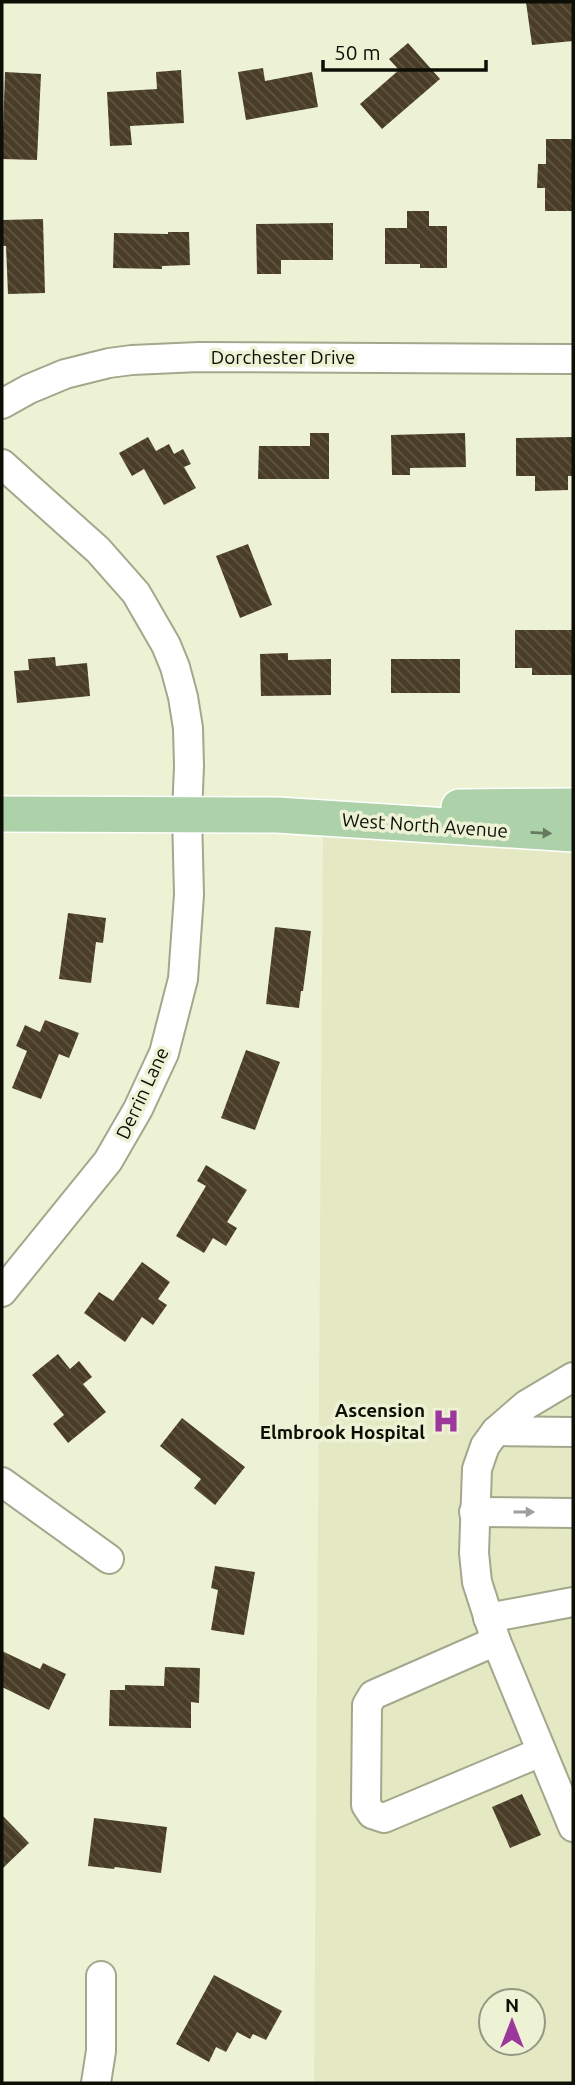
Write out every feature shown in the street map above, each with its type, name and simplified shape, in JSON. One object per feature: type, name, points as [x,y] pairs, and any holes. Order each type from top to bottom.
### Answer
[{"type":"main road","name":"West North Avenue","points":[[2,814],[277,815],[465,807],[573,806]]},
{"type":"main road","name":"West North Avenue","points":[[277,815],[573,835]]},
{"type":"street","name":"Dorchester Drive","points":[[2,404],[65,374],[132,360],[573,359]]},
{"type":"street","name":"Derrin Lane","points":[[2,464],[98,551],[136,593],[166,645],[178,677],[188,728],[189,766],[189,895],[183,979],[164,1053],[138,1109],[108,1161],[2,1292]]},
{"type":"street","points":[[573,1377],[526,1405],[496,1431],[485,1446],[477,1469],[474,1512],[477,1582],[492,1629],[573,1827]]},
{"type":"street","points":[[496,1431],[573,1432]]},
{"type":"street","points":[[2,1482],[110,1559]]},
{"type":"street","points":[[474,1512],[573,1513]]},
{"type":"street","points":[[541,1752],[384,1818],[372,1814],[366,1805],[367,1705],[373,1695],[492,1629],[573,1602]]},
{"type":"street","points":[[96,2083],[101,2051],[101,1976]]},
{"type":"shaded area","name":"Ascension Elmbrook Hospital","points":[[323,825],[573,840],[573,2083],[314,2083]]},
{"type":"building","points":[[526,2],[573,2],[573,41],[532,45]]},
{"type":"building","points":[[408,43],[440,79],[382,129],[360,104],[399,70],[389,59]]},
{"type":"building","points":[[263,68],[265,81],[312,72],[318,107],[246,120],[238,72]]},
{"type":"building","points":[[181,70],[184,123],[130,126],[132,145],[110,146],[107,92],[157,89],[156,72]]},
{"type":"building","points":[[5,72],[41,74],[37,160],[2,159]]},
{"type":"building","points":[[546,139],[573,139],[573,211],[545,211],[545,188],[537,188],[538,164],[546,164]]},
{"type":"building","points":[[407,211],[429,211],[429,226],[447,226],[447,268],[420,268],[420,264],[385,264],[385,228],[407,228]]},
{"type":"building","points":[[43,219],[45,293],[8,294],[6,246],[2,246],[2,220]]},
{"type":"building","points":[[333,223],[333,260],[281,260],[281,274],[257,274],[256,224]]},
{"type":"building","points":[[189,232],[190,265],[162,266],[162,269],[113,268],[114,233]]},
{"type":"building","points":[[310,433],[329,433],[329,479],[258,479],[259,446],[310,446]]},
{"type":"building","points":[[465,433],[466,467],[410,468],[410,475],[392,475],[391,435]]},
{"type":"building","points":[[148,437],[156,451],[169,444],[174,454],[183,449],[191,464],[184,467],[196,488],[164,505],[144,469],[132,476],[119,453]]},
{"type":"building","points":[[573,437],[573,476],[568,476],[568,490],[535,491],[535,476],[516,476],[516,438]]},
{"type":"building","points":[[248,544],[272,605],[240,618],[216,556]]},
{"type":"building","points":[[515,630],[573,630],[573,675],[532,675],[532,668],[515,668]]},
{"type":"building","points":[[288,653],[288,660],[331,659],[331,695],[261,696],[260,654]]},
{"type":"building","points":[[55,657],[56,666],[87,663],[90,696],[17,703],[14,671],[29,670],[28,659]]},
{"type":"building","points":[[391,659],[460,659],[460,693],[391,693]]},
{"type":"building","points":[[68,913],[106,918],[103,943],[96,942],[91,983],[59,979]]},
{"type":"building","points":[[275,927],[311,931],[299,1008],[266,1004]]},
{"type":"building","points":[[45,1020],[79,1033],[69,1058],[59,1054],[41,1099],[12,1088],[27,1051],[16,1046],[25,1025],[40,1032]]},
{"type":"building","points":[[246,1050],[280,1062],[255,1130],[221,1118]]},
{"type":"building","points":[[206,1165],[247,1190],[227,1222],[237,1228],[226,1246],[213,1238],[204,1253],[176,1236],[206,1186],[197,1181]]},
{"type":"building","points":[[142,1262],[170,1282],[158,1299],[167,1305],[153,1325],[142,1317],[125,1342],[84,1313],[99,1292],[113,1301]]},
{"type":"building","points":[[58,1354],[70,1369],[79,1361],[92,1377],[83,1384],[106,1412],[68,1443],[53,1424],[64,1415],[32,1375]]},
{"type":"building","points":[[182,1418],[245,1467],[215,1505],[194,1488],[201,1479],[160,1446]]},
{"type":"building","points":[[215,1566],[255,1572],[244,1635],[211,1630],[218,1590],[211,1588]]},
{"type":"building","points":[[2,1651],[40,1669],[43,1663],[66,1674],[49,1710],[2,1687]]},
{"type":"building","points":[[165,1667],[200,1668],[199,1703],[191,1702],[191,1728],[109,1726],[110,1690],[125,1690],[125,1685],[164,1686]]},
{"type":"building","points":[[522,1794],[541,1835],[510,1848],[492,1807]]},
{"type":"building","points":[[2,1815],[29,1843],[2,1869]]},
{"type":"building","points":[[94,1818],[167,1827],[161,1873],[88,1866]]},
{"type":"building","points":[[214,1975],[282,2011],[266,2040],[253,2034],[250,2039],[237,2032],[226,2052],[216,2047],[209,2062],[176,2044]]},
{"type":"place","name":"Ascension Elmbrook Hospital","points":[[446,1421]]}]
